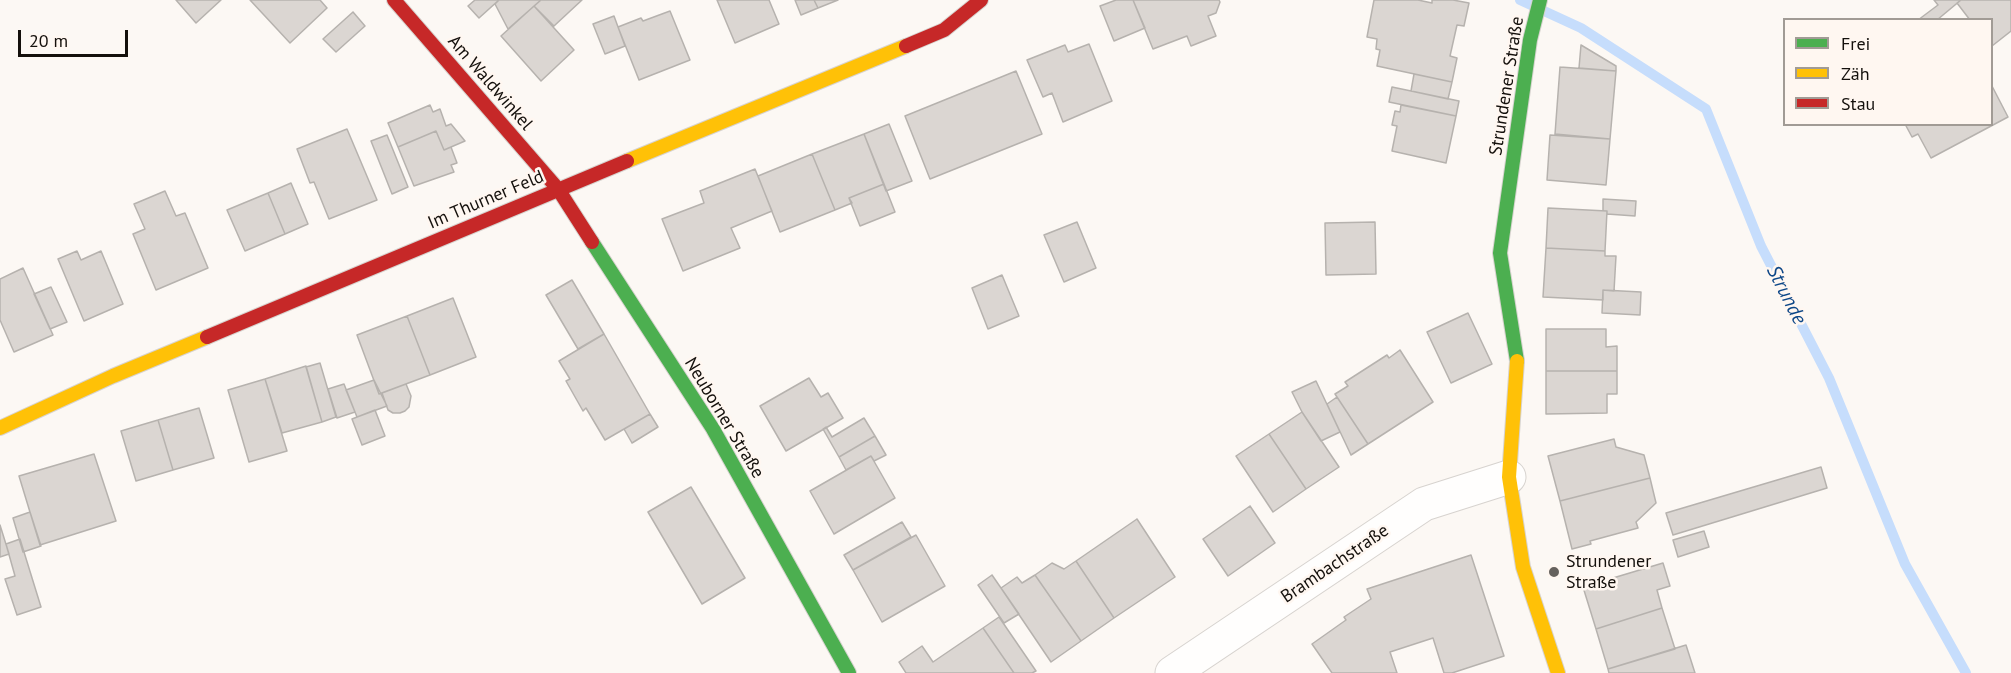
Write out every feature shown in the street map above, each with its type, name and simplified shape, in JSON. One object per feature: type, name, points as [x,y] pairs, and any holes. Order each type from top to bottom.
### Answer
[{"type":"street","name":"Am Waldwinkel","points":[[394,0],[558,189]]},
{"type":"street","name":"Im Thurner Feld","points":[[0,428],[113,376],[944,30],[981,0]]},
{"type":"street","name":"Strundener Straße","points":[[1540,0],[1530,40],[1500,253],[1517,359],[1509,477],[1523,567],[1557,673]]},
{"type":"street","name":"Neuborner Straße","points":[[558,189],[713,429],[849,673]]},
{"type":"street","name":"Brambachstraße","points":[[1172,673],[1424,504],[1509,477]]},
{"type":"building","points":[[176,0],[221,0],[196,23]]},
{"type":"building","points":[[250,0],[320,0],[327,8],[290,43]]},
{"type":"building","points":[[475,0],[499,0],[479,18],[468,6]]},
{"type":"building","points":[[499,0],[541,0],[508,29],[495,4]]},
{"type":"building","points":[[541,0],[582,0],[554,26],[534,6]]},
{"type":"building","points":[[717,0],[769,0],[779,24],[735,43]]},
{"type":"building","points":[[795,0],[814,0],[818,8],[801,15]]},
{"type":"building","points":[[814,0],[838,0],[818,8]]},
{"type":"building","points":[[1116,0],[1133,0],[1145,28],[1114,41],[1100,6]]},
{"type":"building","points":[[1133,0],[1219,0],[1216,13],[1208,16],[1216,36],[1191,46],[1187,36],[1153,49]]},
{"type":"building","points":[[1374,0],[1418,0],[1432,3],[1432,0],[1453,0],[1469,3],[1464,26],[1457,25],[1450,56],[1457,58],[1452,82],[1377,66],[1380,50],[1376,49],[1377,39],[1367,37]]},
{"type":"building","points":[[1934,0],[1961,0],[1939,18],[1921,18],[1938,5]]},
{"type":"building","points":[[1961,0],[2011,0],[2011,31],[1993,45],[1993,18],[1968,18],[1957,3]]},
{"type":"building","points":[[534,6],[574,50],[541,81],[501,36]]},
{"type":"building","points":[[670,11],[690,60],[639,80],[618,27],[641,18],[643,21]]},
{"type":"building","points":[[353,12],[365,26],[336,52],[323,39]]},
{"type":"building","points":[[614,16],[625,46],[605,54],[593,24]]},
{"type":"building","points":[[1089,44],[1112,101],[1063,122],[1052,93],[1043,97],[1027,60],[1065,45],[1068,52]]},
{"type":"building","points":[[1581,45],[1616,66],[1616,71],[1579,68]]},
{"type":"building","points":[[1560,67],[1616,71],[1610,139],[1555,134]]},
{"type":"building","points":[[1016,71],[1042,134],[930,179],[905,116]]},
{"type":"building","points":[[1414,74],[1452,82],[1448,99],[1411,91]]},
{"type":"building","points":[[1392,87],[1459,101],[1456,116],[1389,102]]},
{"type":"building","points":[[1993,88],[2008,117],[1993,125]]},
{"type":"building","points":[[430,105],[433,112],[440,109],[446,126],[451,124],[465,141],[444,150],[436,131],[398,147],[388,123]]},
{"type":"building","points":[[1401,105],[1456,116],[1446,163],[1392,151],[1397,126],[1392,125],[1395,111],[1400,112]]},
{"type":"building","points":[[889,124],[912,181],[886,191],[864,134]]},
{"type":"building","points":[[1906,126],[1991,126],[1931,158],[1918,134],[1912,137]]},
{"type":"building","points":[[347,129],[377,200],[329,219],[314,182],[310,183],[297,149]]},
{"type":"building","points":[[436,131],[444,150],[451,147],[457,163],[451,165],[454,172],[414,186],[398,147]]},
{"type":"building","points":[[864,134],[884,184],[849,198],[852,203],[835,210],[812,154]]},
{"type":"building","points":[[387,135],[408,187],[392,194],[371,141]]},
{"type":"building","points":[[1550,135],[1610,139],[1606,185],[1547,180]]},
{"type":"building","points":[[812,154],[835,210],[780,232],[758,176]]},
{"type":"building","points":[[755,169],[772,211],[731,228],[740,248],[683,271],[662,219],[704,203],[700,191]]},
{"type":"building","points":[[291,183],[308,224],[285,234],[268,193]]},
{"type":"building","points":[[884,184],[895,212],[860,226],[849,198]]},
{"type":"building","points":[[165,191],[176,216],[185,213],[208,268],[156,290],[133,234],[145,229],[134,204]]},
{"type":"building","points":[[268,193],[285,234],[245,251],[227,210]]},
{"type":"building","points":[[1603,199],[1636,201],[1635,216],[1607,214],[1607,211],[1603,211]]},
{"type":"building","points":[[1548,208],[1607,211],[1605,251],[1546,248]]},
{"type":"building","points":[[1077,222],[1096,268],[1064,282],[1044,235]]},
{"type":"building","points":[[1375,222],[1376,274],[1326,275],[1325,223]]},
{"type":"building","points":[[1546,248],[1605,251],[1605,256],[1616,256],[1614,291],[1603,290],[1603,300],[1543,297]]},
{"type":"building","points":[[77,251],[81,260],[101,251],[123,304],[84,321],[58,259]]},
{"type":"building","points":[[23,268],[53,335],[14,352],[0,320],[0,279]]},
{"type":"building","points":[[1002,275],[1019,316],[988,329],[972,288]]},
{"type":"building","points":[[572,280],[604,334],[578,349],[546,295]]},
{"type":"building","points":[[51,287],[67,322],[50,329],[34,294]]},
{"type":"building","points":[[1603,290],[1641,292],[1640,315],[1602,313]]},
{"type":"building","points":[[453,298],[476,357],[430,375],[407,316]]},
{"type":"building","points":[[1468,313],[1492,364],[1451,383],[1427,332]]},
{"type":"building","points":[[407,316],[430,375],[379,394],[357,335]]},
{"type":"building","points":[[1546,329],[1606,329],[1606,347],[1617,346],[1617,371],[1546,371]]},
{"type":"building","points":[[604,334],[650,414],[605,440],[586,408],[583,411],[566,381],[570,379],[559,361]]},
{"type":"building","points":[[1400,350],[1433,402],[1368,444],[1335,394],[1348,386],[1345,382],[1387,355],[1389,358]]},
{"type":"building","points":[[320,363],[336,417],[322,422],[306,367]]},
{"type":"building","points":[[306,366],[322,422],[282,433],[265,379]]},
{"type":"building","points":[[1546,371],[1617,371],[1617,394],[1607,394],[1607,413],[1546,414]]},
{"type":"building","points":[[809,378],[821,397],[828,393],[843,418],[786,451],[760,406]]},
{"type":"building","points":[[265,379],[287,451],[249,462],[228,390]]},
{"type":"building","points":[[374,380],[387,406],[357,417],[346,390]]},
{"type":"building","points":[[1316,381],[1340,432],[1321,441],[1292,392]]},
{"type":"building","points":[[344,384],[355,412],[337,418],[328,389]]},
{"type":"building","points":[[406,384],[411,396],[409,407],[400,413],[393,413],[388,410],[382,393]]},
{"type":"building","points":[[1337,397],[1368,444],[1351,455],[1327,404]]},
{"type":"building","points":[[199,408],[214,458],[173,470],[158,420]]},
{"type":"building","points":[[375,410],[385,436],[362,445],[352,419]]},
{"type":"building","points":[[1302,412],[1339,467],[1306,489],[1269,434]]},
{"type":"building","points":[[650,414],[658,427],[632,443],[624,429]]},
{"type":"building","points":[[864,418],[875,436],[839,457],[823,429],[826,427],[832,437]]},
{"type":"building","points":[[158,420],[173,470],[136,481],[121,431]]},
{"type":"building","points":[[1269,434],[1306,489],[1273,512],[1236,456]]},
{"type":"building","points":[[875,436],[886,455],[874,461],[871,456],[846,470],[839,457]]},
{"type":"building","points":[[1614,439],[1616,447],[1644,455],[1650,478],[1560,501],[1548,456]]},
{"type":"building","points":[[94,454],[116,521],[40,545],[19,476]]},
{"type":"building","points":[[871,456],[895,498],[834,534],[810,491]]},
{"type":"building","points":[[1821,467],[1827,488],[1673,535],[1666,513]]},
{"type":"building","points":[[1650,478],[1656,503],[1636,522],[1638,528],[1590,541],[1591,544],[1572,549],[1560,501]]},
{"type":"building","points":[[691,487],[745,578],[702,604],[648,512]]},
{"type":"building","points":[[1250,506],[1275,543],[1228,576],[1203,539]]},
{"type":"building","points":[[30,512],[41,546],[23,552],[13,518]]},
{"type":"building","points":[[1137,519],[1175,577],[1114,618],[1076,561]]},
{"type":"building","points":[[902,522],[911,537],[853,570],[844,555]]},
{"type":"building","points":[[0,525],[9,554],[0,557]]},
{"type":"building","points":[[1704,531],[1709,547],[1678,557],[1673,540]]},
{"type":"building","points":[[916,535],[945,586],[882,622],[853,570]]},
{"type":"building","points":[[20,539],[41,607],[17,615],[5,579],[15,576],[6,544]]},
{"type":"building","points":[[1471,555],[1504,656],[1452,673],[1444,673],[1433,638],[1390,652],[1397,673],[1332,673],[1312,644],[1346,620],[1344,617],[1371,599],[1367,589]]},
{"type":"building","points":[[1076,561],[1114,618],[1081,641],[1035,575],[1052,563],[1064,569]]},
{"type":"building","points":[[1663,563],[1670,586],[1657,590],[1662,608],[1596,629],[1583,587]]},
{"type":"building","points":[[992,575],[1019,614],[1004,623],[978,585]]},
{"type":"building","points":[[1035,575],[1081,641],[1051,662],[1001,588],[1017,577],[1022,583]]},
{"type":"building","points":[[1662,608],[1675,649],[1608,669],[1596,629]]},
{"type":"building","points":[[999,617],[1036,671],[1014,673],[983,628]]},
{"type":"building","points":[[983,628],[1014,673],[906,673],[899,662],[922,646],[933,662]]},
{"type":"building","points":[[1686,645],[1695,673],[1609,673],[1608,669]]},
{"type":"waterway","name":"Strunde","points":[[1520,0],[1581,28],[1706,109],[1761,246],[1829,378],[1905,564],[1966,673]]},
{"type":"traffic: fast","points":[[1517,361],[1500,253],[1530,40],[1540,0]]},
{"type":"traffic: fast","points":[[592,242],[713,429],[849,673]]},
{"type":"traffic: slow","points":[[627,161],[906,46]]},
{"type":"traffic: slow","points":[[0,428],[113,376],[207,337]]},
{"type":"traffic: slow","points":[[1517,361],[1509,477],[1523,567],[1558,673]]},
{"type":"traffic: jam","points":[[394,0],[558,189],[592,242]]},
{"type":"traffic: jam","points":[[906,46],[944,30],[981,0]]},
{"type":"traffic: jam","points":[[207,337],[627,161]]},
{"type":"place","name":"Strundener Straße","points":[[1554,572]]}]
